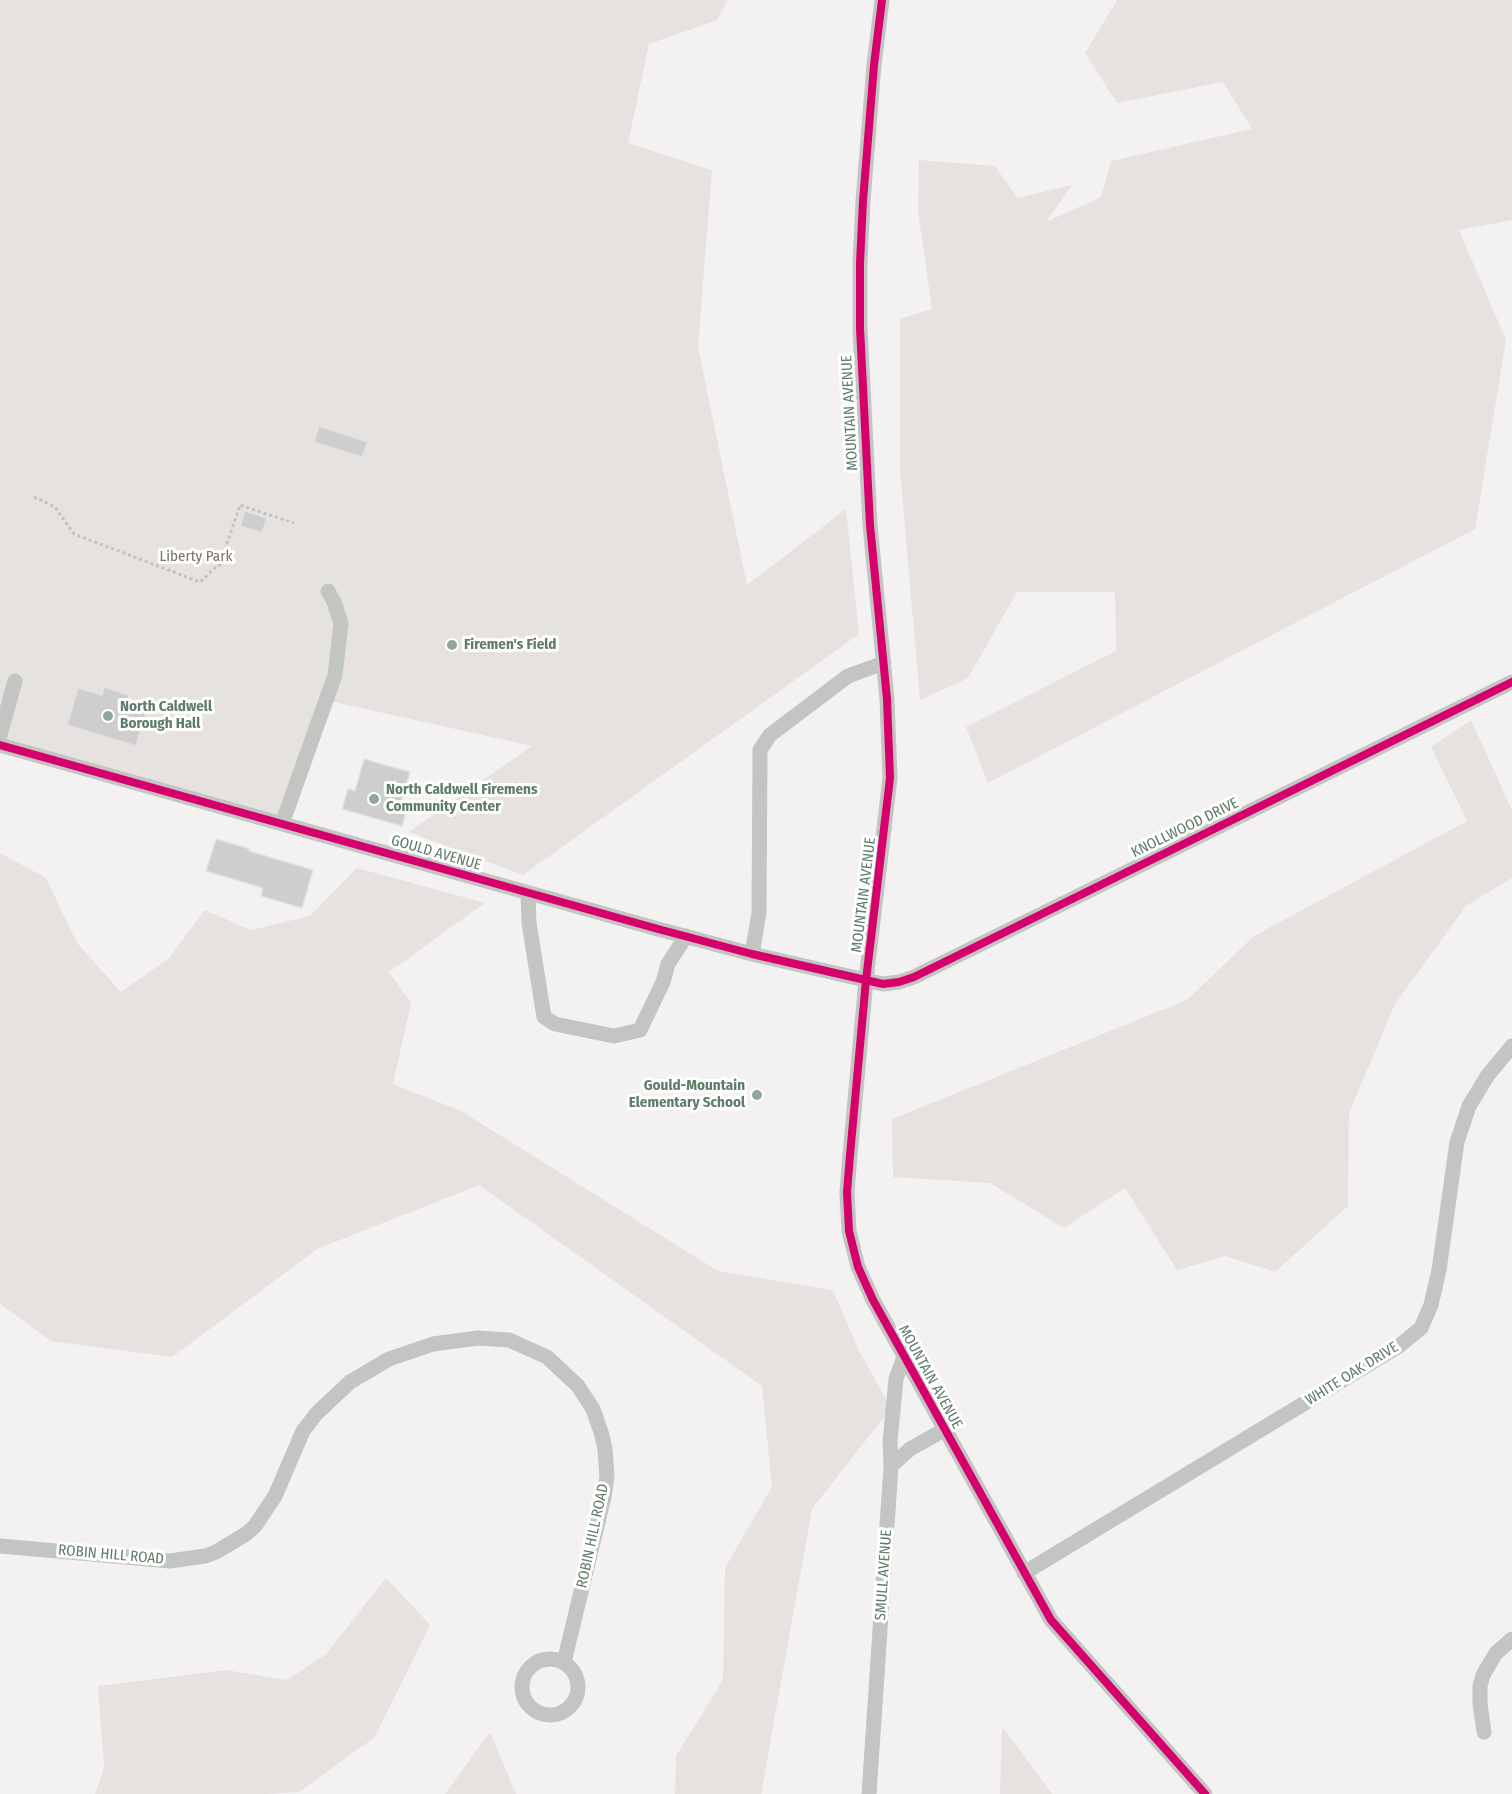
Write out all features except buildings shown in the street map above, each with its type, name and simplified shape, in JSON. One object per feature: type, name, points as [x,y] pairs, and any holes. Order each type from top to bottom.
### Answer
[{"type":"street","name":"MOUNTAIN AVENUE","points":[[882,0],[867,138],[860,284],[865,455],[890,730],[890,778],[866,980],[847,1192],[849,1231],[862,1275],[873,1300],[1051,1620],[1205,1794]]},
{"type":"street","points":[[282,824],[336,675],[340,623],[328,591]]},
{"type":"street","points":[[752,954],[759,913],[759,750],[770,735],[848,676],[884,663]]},
{"type":"street","points":[[0,735],[15,681]]},
{"type":"street","name":"KNOLLWOOD DRIVE","points":[[866,980],[883,984],[914,977],[1512,682]]},
{"type":"street","name":"GOULD AVENUE","points":[[0,745],[752,954],[866,980]]},
{"type":"street","points":[[528,893],[529,923],[544,1017],[555,1024],[614,1036],[640,1030],[669,964],[686,936]]},
{"type":"street","name":"WHITE OAK DRIVE","points":[[1024,1573],[1399,1346],[1421,1328],[1431,1305],[1439,1270],[1457,1142],[1468,1106],[1488,1076],[1512,1047]]},
{"type":"street","name":"ROBIN HILL ROAD","points":[[0,1545],[170,1561],[205,1556],[216,1552],[255,1526],[275,1496],[303,1431],[317,1413],[350,1382],[389,1359],[433,1344],[478,1338],[509,1340],[528,1347],[547,1358],[578,1386],[593,1409],[605,1449],[604,1497],[564,1662]]},
{"type":"street","name":"SMULL AVENUE","points":[[869,1794],[891,1466],[890,1441],[896,1379],[904,1357]]},
{"type":"street","points":[[891,1466],[910,1449],[944,1430]]},
{"type":"street","points":[[1484,1732],[1480,1704],[1480,1686],[1483,1675],[1492,1659],[1512,1639]]},
{"type":"path","points":[[34,497],[55,507],[74,534],[200,582],[219,567],[240,505],[294,523]]},
{"type":"green space","name":"Liberty Park","points":[[0,0],[728,0],[717,20],[649,44],[628,143],[712,170],[698,347],[747,585],[846,509],[859,634],[523,875],[409,832],[532,746],[329,701],[286,825],[0,739]]},
{"type":"green space","points":[[1117,0],[1512,0],[1512,220],[1459,230],[1506,340],[1475,529],[988,783],[966,727],[1116,651],[1115,592],[1017,592],[968,678],[920,700],[900,471],[900,319],[932,309],[918,210],[919,160],[995,166],[1017,198],[1072,185],[1046,222],[1101,197],[1111,161],[1252,129],[1223,82],[1117,103],[1085,53]]},
{"type":"green space","points":[[1471,720],[1512,810],[1512,878],[1466,906],[1395,1004],[1349,1113],[1348,1206],[1275,1272],[1225,1256],[1177,1270],[1125,1188],[1064,1228],[990,1183],[893,1177],[892,1119],[1187,1000],[1254,936],[1467,821],[1431,747]]},
{"type":"green space","points":[[0,853],[46,878],[77,943],[121,992],[169,958],[205,910],[251,930],[310,916],[357,868],[485,903],[389,972],[411,1003],[393,1084],[461,1111],[718,1271],[833,1290],[859,1351],[891,1408],[812,1509],[761,1794],[675,1794],[676,1756],[723,1680],[725,1568],[772,1487],[762,1386],[479,1185],[317,1249],[172,1357],[51,1341],[0,1304]]},
{"type":"green space","points":[[386,1578],[430,1625],[375,1737],[299,1792],[95,1794],[104,1768],[98,1686],[226,1670],[287,1680],[326,1654]]},
{"type":"green space","points":[[1002,1726],[1052,1794],[1000,1794]]},
{"type":"green space","points":[[490,1732],[516,1794],[445,1794]]},
{"type":"cycle path","points":[[882,0],[874,65],[863,201],[860,328],[870,525],[887,699],[890,778],[866,980],[850,1155],[847,1192],[849,1231],[858,1267],[873,1300],[1051,1620],[1205,1794]]},
{"type":"cycle path","points":[[0,745],[658,929],[752,954],[883,984],[914,977],[1512,682]]},
{"type":"place","name":"Firemen's Field","points":[[452,645]]},
{"type":"place","name":"North Caldwell Borough Hall","points":[[108,716]]},
{"type":"place","name":"North Caldwell Firemens Community Center","points":[[374,799]]},
{"type":"place","name":"Gould-Mountain Elementary School","points":[[757,1095]]}]
